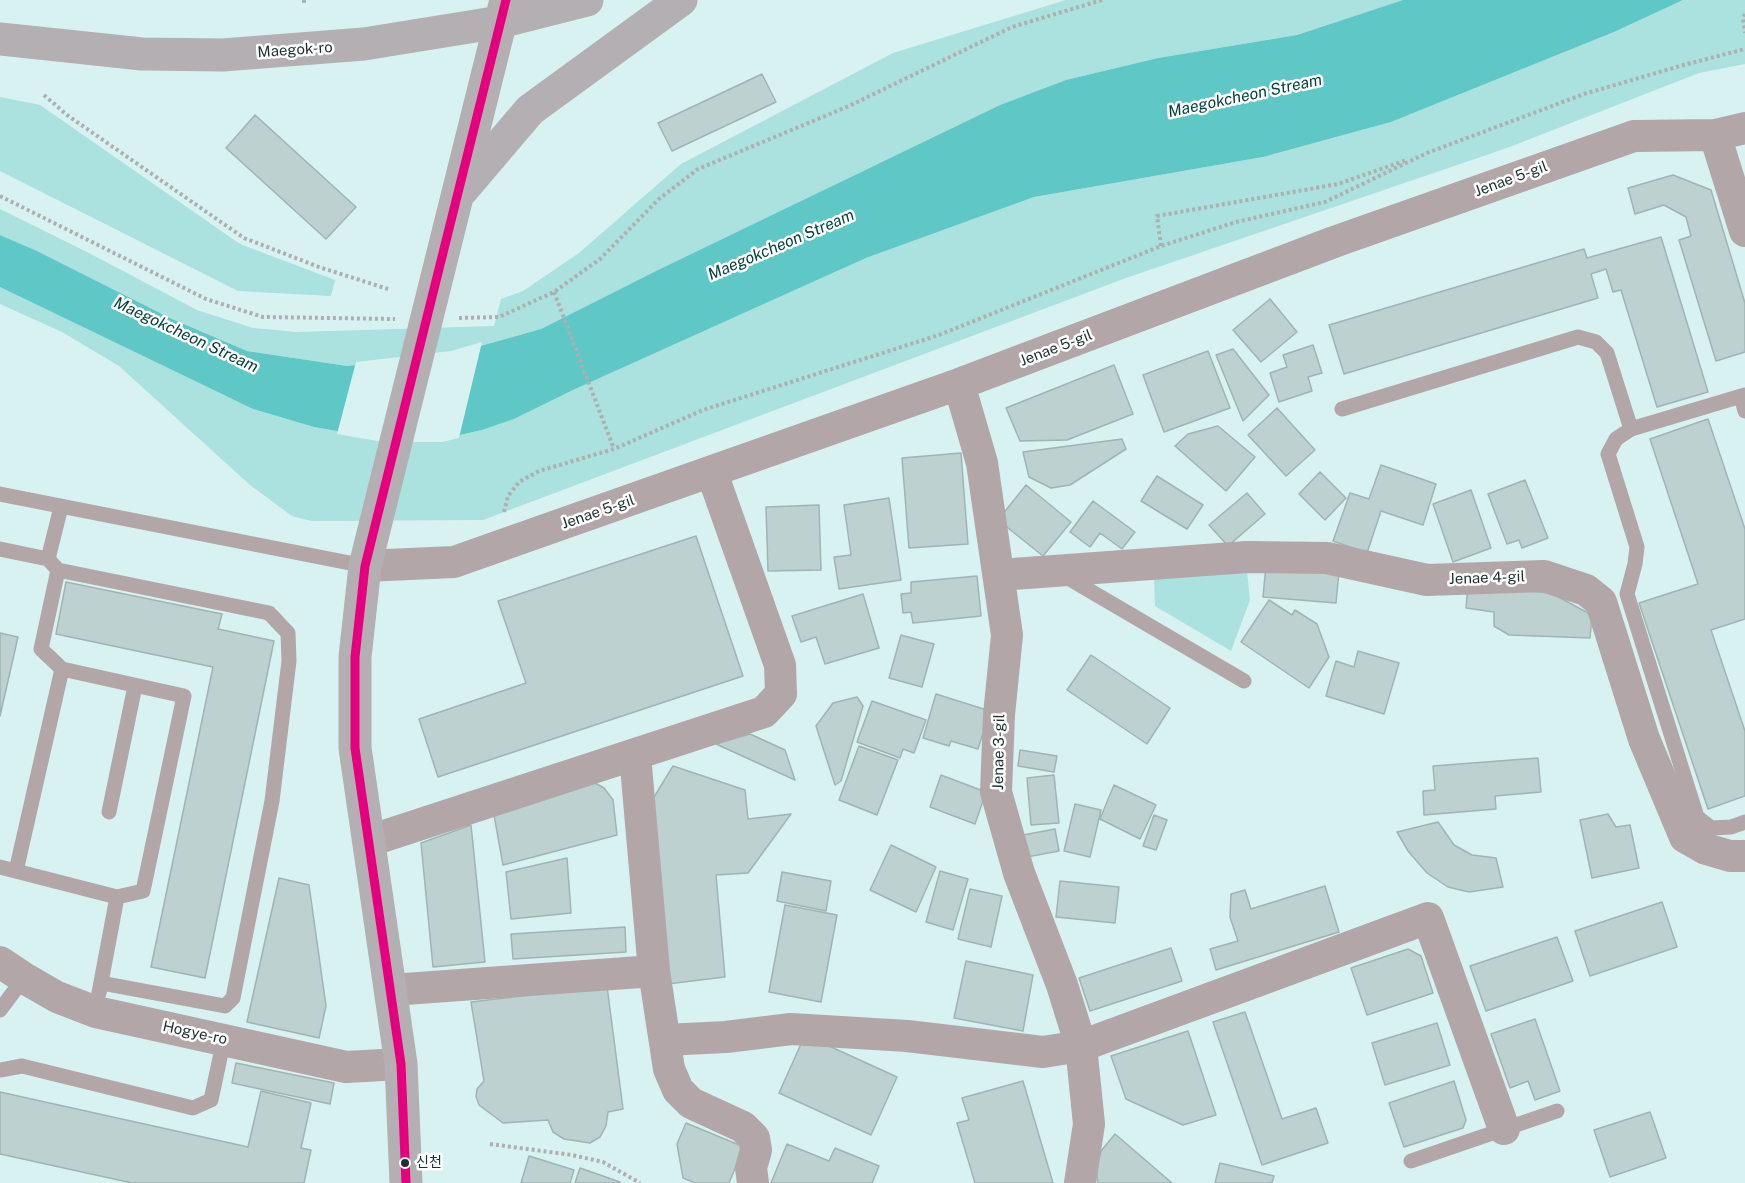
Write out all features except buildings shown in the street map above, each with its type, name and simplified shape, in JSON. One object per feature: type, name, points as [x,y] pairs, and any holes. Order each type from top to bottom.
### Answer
[{"type":"street","name":"Maegok-ro","points":[[0,39],[142,54],[223,55],[364,44],[503,11],[587,0]]},
{"type":"street","points":[[457,196],[530,110],[681,0]]},
{"type":"street","points":[[406,1183],[401,1064],[355,748],[355,657],[365,566],[503,11]]},
{"type":"street","points":[[1730,131],[1745,231]]},
{"type":"street","name":"Jenae 5-gil","points":[[365,566],[454,562],[959,384],[1334,242],[1634,136],[1730,131]]},
{"type":"street","name":"Jenae 3-gil","points":[[959,384],[982,463],[1007,635],[999,715],[996,792],[1019,873],[1062,985],[1081,1046],[1089,1124],[1080,1183]]},
{"type":"street","points":[[369,841],[764,712],[781,694],[780,666],[712,472]]},
{"type":"street","name":"Jenae 4-gil","points":[[999,575],[1246,558],[1327,558],[1427,580],[1544,576],[1614,598]]},
{"type":"street","points":[[1614,598],[1644,739],[1685,837],[1706,849],[1730,856],[1745,856]]},
{"type":"street","points":[[635,755],[654,970],[669,1069],[678,1090],[691,1103],[743,1127],[754,1138],[756,1150],[751,1168],[753,1183]]},
{"type":"street","points":[[665,1040],[726,1037],[792,1029],[907,1036],[1043,1052],[1081,1046],[1428,918],[1504,1129]]},
{"type":"street","name":"Hogye-ro","points":[[12,970],[57,997],[98,998],[224,1039],[346,1066],[401,1064]]},
{"type":"street","points":[[391,990],[654,970]]},
{"type":"lane","points":[[1342,409],[1578,337],[1596,342],[1607,354],[1631,429]]},
{"type":"lane","points":[[1744,400],[1631,429],[1616,439],[1608,454],[1637,548],[1635,564],[1614,598],[1697,817],[1711,828],[1731,827],[1745,822]]},
{"type":"lane","points":[[0,494],[365,566]]},
{"type":"lane","points":[[0,867],[117,897],[143,891],[184,696],[62,669],[41,649],[61,507]]},
{"type":"lane","points":[[0,549],[53,564],[269,613],[288,633],[289,661],[272,801],[233,998],[225,1006],[98,998],[117,897]]},
{"type":"lane","points":[[1056,571],[1244,681]]},
{"type":"lane","points":[[16,871],[62,669]]},
{"type":"lane","points":[[109,812],[135,686]]},
{"type":"lane","points":[[0,1010],[12,970]]},
{"type":"lane","points":[[0,1070],[22,1066],[193,1108],[211,1100],[224,1039]]},
{"type":"lane","points":[[1411,1161],[1557,1111]]},
{"type":"path","points":[[0,196],[207,299],[263,317],[429,313],[499,316],[554,292],[600,259],[658,199],[698,169],[849,106],[1012,27],[1102,0]]},
{"type":"path","points":[[1745,14],[1743,18],[1745,33]]},
{"type":"path","points":[[1161,246],[1157,216],[1338,184],[1584,94],[1745,49]]},
{"type":"path","points":[[44,95],[67,115],[244,238],[319,267],[388,289]]},
{"type":"path","points":[[502,516],[508,496],[519,482],[538,471],[614,449],[703,410],[939,334],[1161,246],[1236,222],[1325,202],[1427,153]]},
{"type":"path","points":[[554,292],[614,449]]},
{"type":"path","points":[[490,1144],[572,1155],[603,1162],[640,1183]]},
{"type":"shaded area","points":[[1066,0],[1403,0],[1297,35],[1158,58],[1066,80],[1000,105],[541,329],[452,354],[347,366],[247,351],[172,319],[37,251],[0,235],[0,209],[197,310],[253,328],[297,332],[494,326],[501,299],[523,291],[579,253],[681,164],[893,53]]},
{"type":"shaded area","points":[[1683,0],[1745,0],[1745,64],[1699,73],[1507,148],[1126,278],[483,520],[311,521],[292,516],[250,485],[119,366],[62,332],[0,304],[0,287],[253,409],[314,427],[383,439],[442,439],[482,430],[514,419],[573,390],[866,258],[1034,197],[1263,157],[1391,122],[1614,32]]},
{"type":"shaded area","points":[[0,97],[40,105],[240,244],[335,280],[331,296],[238,291],[0,171]]},
{"type":"shaded area","points":[[1247,571],[1250,600],[1231,651],[1155,606],[1154,574]]},
{"type":"water","name":"Maegokcheon Stream","points":[[1403,0],[1683,0],[1614,32],[1391,122],[1263,157],[1034,197],[866,258],[573,390],[514,419],[482,430],[442,439],[383,439],[314,427],[253,409],[0,287],[0,235],[37,251],[172,319],[247,351],[347,366],[452,354],[541,329],[1000,105],[1066,80],[1158,58],[1297,35]]},
{"type":"pier","points":[[482,342],[459,438],[442,442],[383,442],[337,434],[356,362],[451,351]]},
{"type":"transit line","points":[[406,1183],[401,1064],[355,748],[355,657],[365,566],[506,0]]},
{"type":"place","name":"신천","points":[[405,1163]]}]
